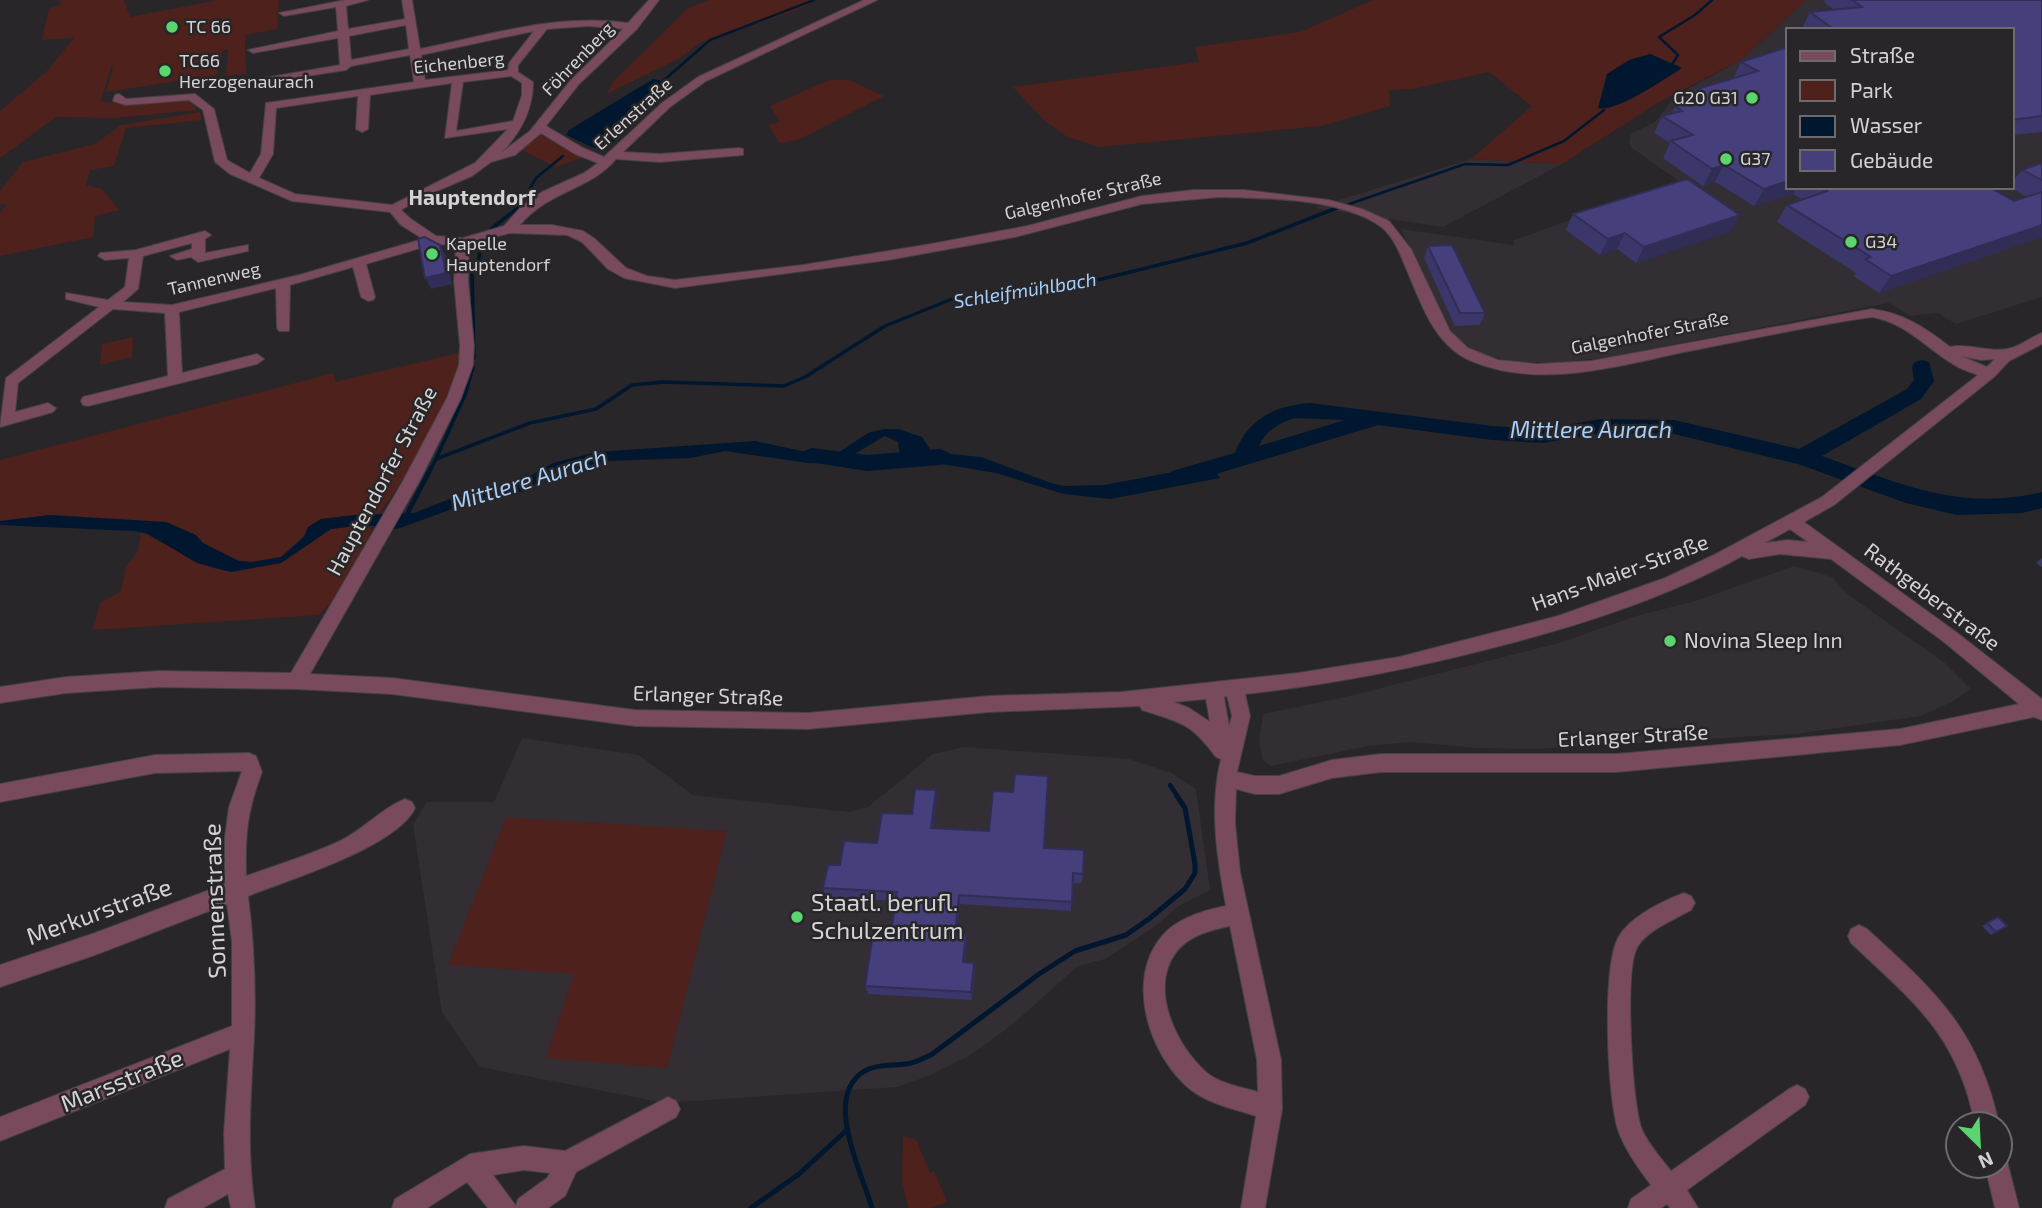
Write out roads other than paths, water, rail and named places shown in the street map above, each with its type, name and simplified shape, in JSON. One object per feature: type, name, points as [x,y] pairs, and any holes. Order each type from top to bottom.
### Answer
[{"type":"street","points":[[284,13],[363,0]]},
{"type":"street","points":[[407,0],[420,84]]},
{"type":"street","name":"Föhrenberg","points":[[488,159],[506,155],[540,127],[577,80],[633,27],[654,0]]},
{"type":"street","name":"Erlenstraße","points":[[509,229],[526,209],[546,195],[588,176],[611,158],[666,105],[702,79],[872,0]]},
{"type":"street","points":[[341,4],[346,64]]},
{"type":"street","points":[[253,50],[412,21]]},
{"type":"street","points":[[253,83],[568,22],[606,22],[633,27]]},
{"type":"street","points":[[513,73],[513,65],[544,26]]},
{"type":"street","name":"Eichenberg","points":[[253,178],[267,154],[270,105],[458,78],[513,73],[527,82],[529,94],[526,108],[488,159],[467,173],[407,199],[394,209]]},
{"type":"street","points":[[458,78],[450,136],[516,124]]},
{"type":"street","points":[[362,129],[364,93]]},
{"type":"street","points":[[119,97],[119,101],[127,102],[191,96],[208,109],[221,162],[292,197],[394,209],[406,222],[433,240],[463,242],[509,229]]},
{"type":"street","points":[[540,127],[579,152],[611,158],[660,158],[739,152]]},
{"type":"street","name":"Galgenhofer Straße","points":[[509,229],[560,230],[580,235],[592,243],[608,262],[629,276],[651,282],[675,284],[948,245],[1020,232],[1115,205],[1174,195],[1235,193],[1340,206],[1389,227],[1404,250],[1435,317],[1451,341],[1483,359],[1505,365],[1535,369],[1591,366],[1861,314],[1891,316],[1950,350],[1964,364],[1989,374]]},
{"type":"street","points":[[105,256],[137,254],[202,236],[198,257],[243,248]]},
{"type":"street","name":"Tannenweg","points":[[71,296],[110,305],[172,309],[359,263],[433,240]]},
{"type":"street","name":"Hauptendorfer Straße","points":[[296,681],[443,423],[466,365],[467,346],[461,281],[463,242]]},
{"type":"street","points":[[177,256],[198,252]]},
{"type":"street","points":[[46,414],[5,424],[11,381],[131,289],[135,280],[134,264],[137,254]]},
{"type":"street","points":[[359,263],[368,297]]},
{"type":"street","name":"Tannenweg","points":[[283,283],[284,328]]},
{"type":"street","points":[[172,309],[175,379]]},
{"type":"street","name":"Hans-Maier-Straße","points":[[1214,691],[1298,681],[1399,664],[1560,623],[1671,583],[1792,522],[1844,491],[1989,374],[1995,364],[2042,338]]},
{"type":"street","name":"Hans-Maier-Straße","points":[[1989,374],[2006,370],[2042,346]]},
{"type":"street","points":[[1950,350],[1986,355],[2012,353]]},
{"type":"street","name":"Galgenhofer Straße","points":[[1950,350],[1968,390]]},
{"type":"street","points":[[88,401],[257,359]]},
{"type":"street","points":[[0,378],[16,376]]},
{"type":"street","name":"Rathgeberstraße","points":[[1792,522],[1950,637],[2041,709]]},
{"type":"street","points":[[1722,559],[1778,545],[1801,545],[1843,559]]},
{"type":"street","name":"Erlanger Straße","points":[[0,695],[66,685],[147,679],[296,681],[392,685],[635,718],[716,721],[808,720],[989,704],[1121,700],[1214,691]]},
{"type":"street","points":[[1226,778],[1241,716],[1235,689]]},
{"type":"street","points":[[1214,691],[1226,778],[1224,823],[1238,914],[1269,1060],[1270,1110],[1253,1208]]},
{"type":"street","name":"Erlanger Straße","points":[[1121,700],[1162,706],[1186,714],[1202,724],[1223,751]]},
{"type":"street","name":"Erlanger Straße","points":[[1226,778],[1255,785],[1279,785],[1332,769],[1381,763],[1617,763],[1900,737],[2041,709]]},
{"type":"street","name":"Sonnenstraße","points":[[0,793],[155,764],[249,762],[252,772],[239,807],[234,837],[236,888],[243,942],[243,1033],[236,1133],[243,1208]]},
{"type":"street","name":"Merkurstraße","points":[[0,976],[95,944],[236,888],[347,848],[376,831],[405,808]]},
{"type":"street","points":[[1684,903],[1638,931],[1628,942],[1620,962],[1622,1074],[1628,1126],[1639,1149],[1686,1208]]},
{"type":"street","points":[[1238,914],[1202,923],[1168,944],[1155,982],[1157,1007],[1173,1049],[1200,1082],[1270,1110]]},
{"type":"street","points":[[1859,936],[1910,984],[1954,1033],[1966,1054],[1983,1110]]},
{"type":"street","name":"Marsstraße","points":[[0,1129],[243,1033]]},
{"type":"street","points":[[1640,1208],[1797,1097]]},
{"type":"street","points":[[404,1208],[470,1166],[524,1158],[566,1164],[668,1109]]},
{"type":"street","points":[[527,1208],[556,1187],[566,1164]]},
{"type":"street","points":[[470,1166],[504,1208]]},
{"type":"street","points":[[177,1208],[238,1177]]},
{"type":"street","points":[[2000,1180],[2007,1208]]},
{"type":"water","points":[[1650,54],[1682,68],[1628,100],[1598,108],[1607,74],[1629,60]]},
{"type":"water","points":[[653,79],[675,84],[644,110],[609,147],[594,148],[566,135],[569,130]]},
{"type":"water","points":[[898,429],[922,437],[932,452],[981,457],[1064,486],[1104,485],[1211,465],[1220,478],[1110,499],[1064,494],[996,473],[900,457],[898,442],[885,436],[837,464],[808,463],[725,451],[691,458],[608,461],[550,474],[525,491],[471,502],[395,529],[364,525],[331,529],[281,563],[231,572],[197,563],[148,534],[135,531],[0,525],[0,521],[50,515],[166,522],[196,535],[203,543],[239,561],[252,562],[281,557],[304,537],[308,527],[321,519],[414,513],[468,492],[516,484],[553,463],[597,452],[755,441],[825,456],[841,451],[868,433]]},
{"type":"waterway","points":[[663,81],[710,40],[814,0]]},
{"type":"waterway","name":"Schleifmühlbach","points":[[1673,63],[1678,55],[1659,37],[1695,15],[1712,0]]},
{"type":"waterway","name":"Schleifmühlbach","points":[[1335,209],[1465,164],[1508,165],[1564,141],[1604,110]]},
{"type":"waterway","points":[[518,209],[536,178],[563,156]]},
{"type":"waterway","points":[[491,229],[519,207]]},
{"type":"waterway","name":"Schleifmühlbach","points":[[436,459],[530,423],[596,409],[632,385],[663,382],[784,386],[805,377],[885,326],[952,299],[1102,279],[1247,243],[1339,207]]},
{"type":"waterway","points":[[474,358],[472,268],[479,262],[480,243]]},
{"type":"waterway","points":[[436,459],[465,395],[473,367]]},
{"type":"waterway","name":"Mittlere Aurach","points":[[1802,457],[1914,394],[1924,381],[1922,367]]},
{"type":"waterway","name":"Mittlere Aurach","points":[[1244,457],[1256,432],[1281,415],[1295,411],[1325,410],[1370,417]]},
{"type":"waterway","name":"Mittlere Aurach","points":[[1180,477],[1378,418],[1492,433],[1543,436],[1601,426],[1674,427],[1802,457]]},
{"type":"waterway","name":"Mittlere Aurach","points":[[812,456],[867,463],[940,457]]},
{"type":"waterway","name":"Mittlere Aurach","points":[[1802,457],[1914,497],[1957,507],[2022,505],[2042,500]]},
{"type":"waterway","name":"Schleifmühlbach","points":[[430,470],[436,459]]},
{"type":"waterway","name":"Schleifmühlbach","points":[[405,518],[431,468]]},
{"type":"waterway","points":[[1170,785],[1178,797]]},
{"type":"waterway","points":[[848,1129],[846,1099],[851,1084],[863,1072],[878,1066],[909,1063],[931,1055],[1039,974],[1075,951],[1126,935],[1185,889],[1195,873],[1195,864],[1185,808],[1177,796]]},
{"type":"waterway","points":[[751,1208],[799,1174],[848,1129]]},
{"type":"waterway","points":[[848,1129],[872,1208]]},
{"type":"place","name":"TC 66","points":[[172,27]]},
{"type":"place","name":"TC66 Herzogenaurach","points":[[165,71]]},
{"type":"place","name":"G20 G31","points":[[1752,98]]},
{"type":"place","name":"G37","points":[[1726,159]]},
{"type":"place","name":"G34","points":[[1851,242]]},
{"type":"place","name":"Kapelle Hauptendorf","points":[[432,254]]},
{"type":"place","name":"Novina Sleep Inn","points":[[1670,641]]},
{"type":"place","name":"Staatl. berufl. Schulzentrum","points":[[797,917]]},
{"type":"district","name":"Hauptendorf","points":[[472,198]]}]
